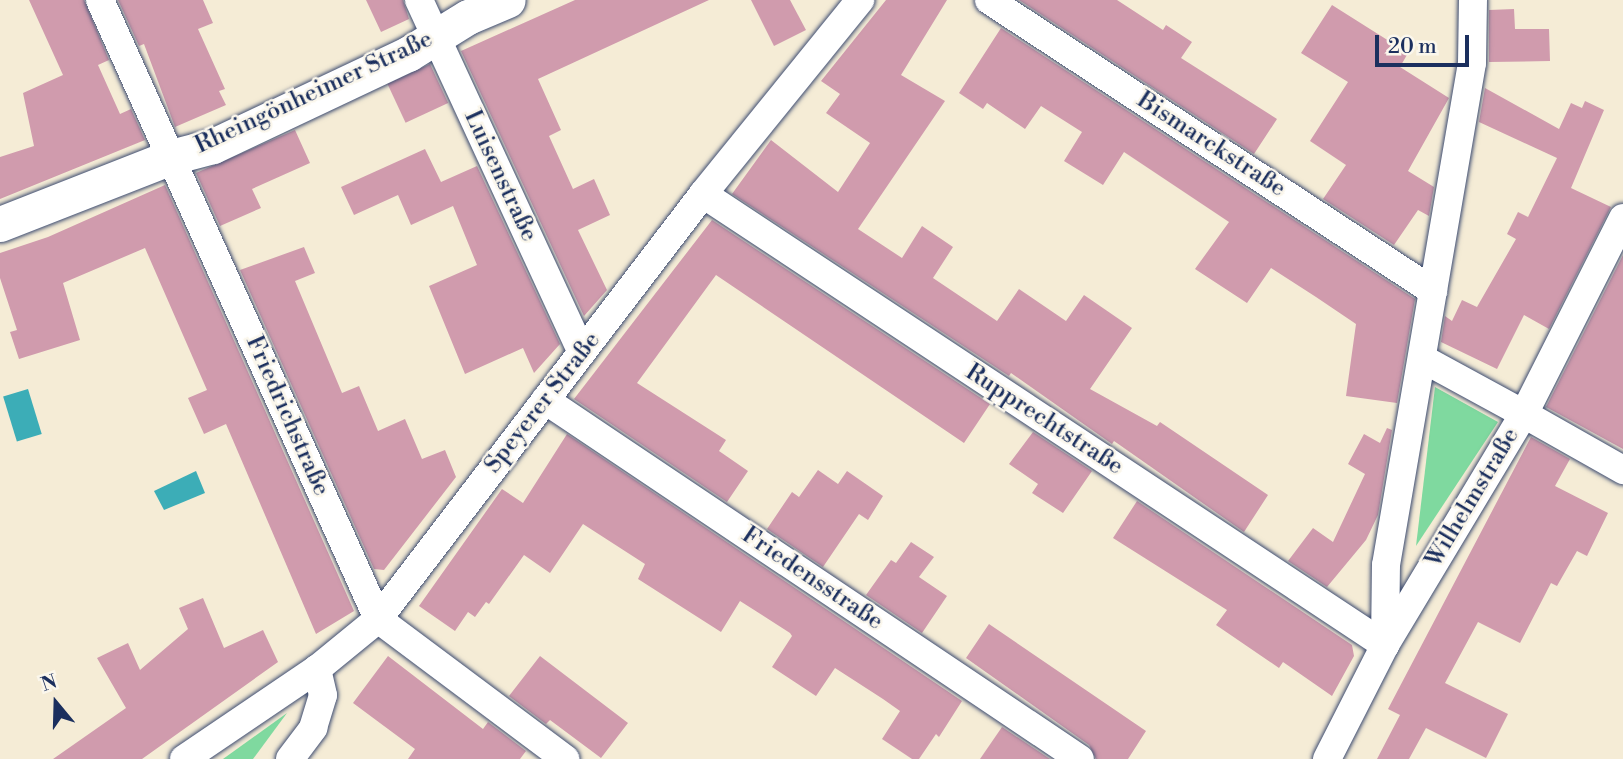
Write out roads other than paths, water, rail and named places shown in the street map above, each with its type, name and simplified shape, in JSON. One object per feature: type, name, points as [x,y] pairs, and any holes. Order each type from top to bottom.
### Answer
[{"type":"street","name":"Friedrichstraße","points":[[100,0],[378,620],[565,759]]},
{"type":"street","name":"Luisenstraße","points":[[419,0],[582,352]]},
{"type":"street","name":"Rheingönheimer Straße","points":[[0,224],[171,157],[212,146],[508,0]]},
{"type":"street","name":"Speyerer Straße","points":[[184,759],[317,669],[378,620],[703,194],[860,0]]},
{"type":"street","name":"Bismarckstraße","points":[[989,0],[1433,291]]},
{"type":"street","name":"Wilhelmstraße","points":[[1385,645],[1386,565],[1472,63],[1473,0]]},
{"type":"street","name":"Rupprechtstraße","points":[[703,194],[1385,645]]},
{"type":"street","points":[[1623,218],[1524,414],[1623,470]]},
{"type":"street","name":"Wilhelmstraße","points":[[1327,759],[1385,645],[1524,414],[1423,359]]},
{"type":"street","name":"Friedensstraße","points":[[545,400],[1080,759]]},
{"type":"street","points":[[290,759],[313,728],[323,695],[317,669]]},
{"type":"water","points":[[28,389],[42,434],[17,442],[3,397]]},
{"type":"water","points":[[196,471],[205,493],[164,510],[154,491]]}]
